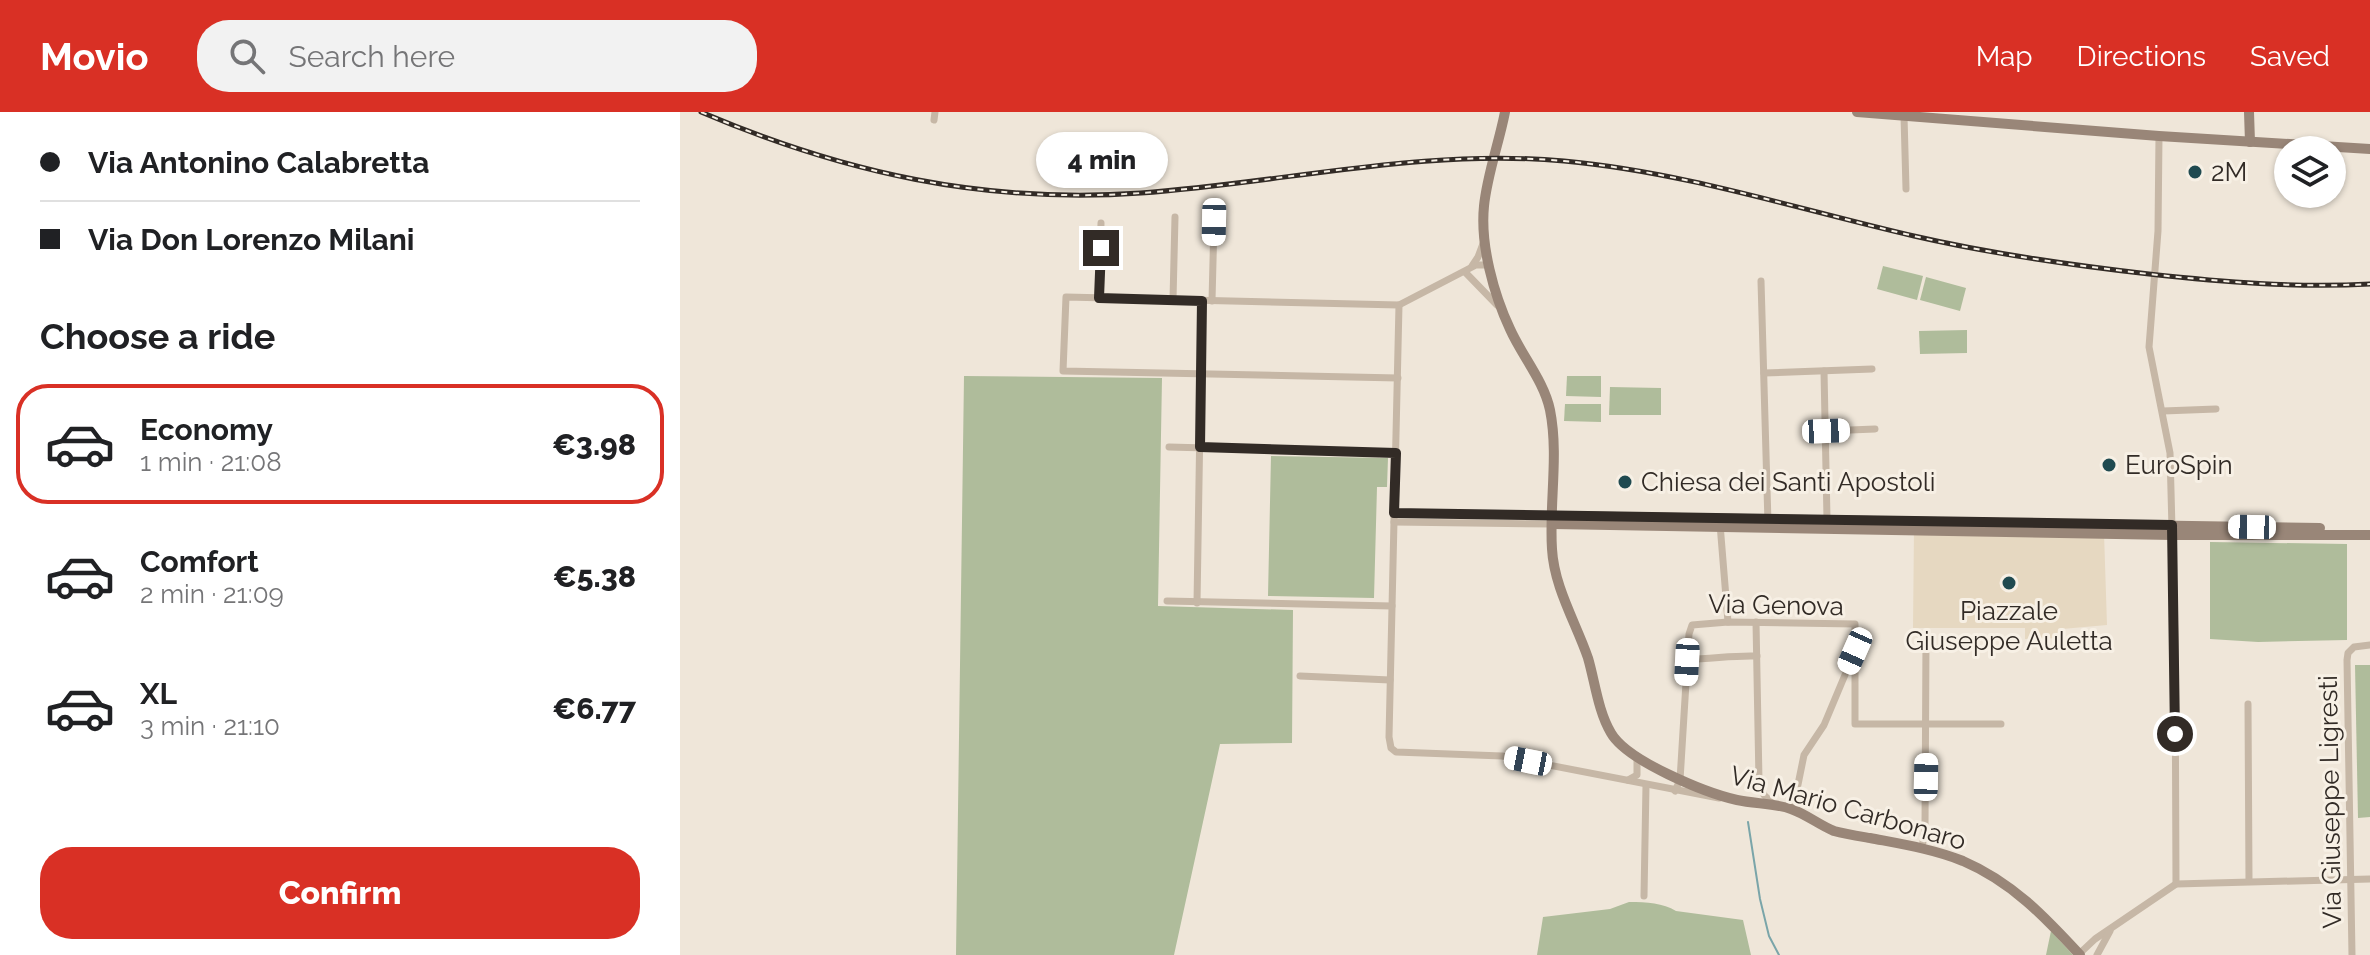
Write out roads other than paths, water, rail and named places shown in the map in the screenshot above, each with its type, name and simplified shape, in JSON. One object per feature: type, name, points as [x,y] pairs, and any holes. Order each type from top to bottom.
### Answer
[{"type":"street","name":"Via Mario Carbonaro","points":[[1505,112],[1483,213],[1490,267],[1499,306],[1517,346],[1540,383],[1550,410],[1555,569],[1588,657],[1605,720],[1615,738],[1678,785],[1737,800],[1793,809],[1836,831],[1922,848],[1960,860],[2003,882],[2050,922],[2079,955]]},
{"type":"street","points":[[1857,112],[2370,149]]},
{"type":"street","points":[[2249,112],[2250,142]]},
{"type":"street","points":[[1904,116],[1906,189]]},
{"type":"street","points":[[2159,136],[2157,243],[2149,347],[2170,453],[2176,884]]},
{"type":"street","points":[[1173,300],[1175,217]]},
{"type":"street","points":[[1212,301],[1214,222]]},
{"type":"street","points":[[1099,298],[1101,223]]},
{"type":"street","points":[[1468,272],[1478,257],[1485,235]]},
{"type":"street","points":[[1398,378],[1063,371],[1066,297],[1399,305],[1481,263],[1490,267],[1482,279],[1468,272]]},
{"type":"street","points":[[1468,272],[1499,306]]},
{"type":"street","points":[[1761,281],[1768,524]]},
{"type":"street","points":[[1197,603],[1202,301]]},
{"type":"street","points":[[1399,305],[1389,743],[1396,752],[1502,756],[1646,785],[1678,785],[1688,659],[1757,656]]},
{"type":"street","points":[[1764,373],[1872,369]]},
{"type":"street","points":[[1809,528],[1823,525],[1827,519],[1824,371]]},
{"type":"street","points":[[2163,411],[2216,409]]},
{"type":"street","points":[[1826,431],[1875,429]]},
{"type":"street","points":[[1169,447],[1396,453]]},
{"type":"street","points":[[1394,518],[1719,522],[1809,528],[2370,529]]},
{"type":"street","points":[[1768,524],[1827,519],[2370,535]]},
{"type":"street","points":[[1719,522],[1728,622]]},
{"type":"street","points":[[1167,601],[1392,606]]},
{"type":"street","name":"Via Genova","points":[[1688,659],[1692,625],[1728,622],[1855,624],[1855,651],[1824,725],[1804,755],[1793,809]]},
{"type":"street","points":[[1756,622],[1759,781],[1764,795],[1776,805]]},
{"type":"street","points":[[1922,848],[1925,829],[1926,638]]},
{"type":"street","name":"Via Giuseppe Ligresti","points":[[2352,955],[2347,660],[2351,649],[2370,645]]},
{"type":"street","points":[[1855,651],[1855,724],[2001,724]]},
{"type":"street","points":[[1300,676],[1390,680]]},
{"type":"street","points":[[2248,704],[2249,881]]},
{"type":"street","points":[[1628,780],[1637,775],[1637,756]]},
{"type":"street","points":[[1644,896],[1646,785]]},
{"type":"street","points":[[2079,955],[2095,939],[2176,884],[2370,879]]},
{"type":"street","points":[[2097,955],[2111,929]]},
{"type":"waterway","points":[[1748,822],[1760,899],[1769,936],[1779,955]]},
{"type":"railway","points":[[701,112],[808,152],[862,167],[916,180],[1026,194],[1141,193],[1458,159],[1564,161],[1697,182],[1914,236],[2031,258],[2232,282],[2370,284]]},
{"type":"place","name":"2M","points":[[2195,172]]},
{"type":"place","name":"EuroSpin","points":[[2109,465]]},
{"type":"place","name":"Chiesa dei Santi Apostoli","points":[[1625,482]]},
{"type":"place","name":"Piazzale Giuseppe Auletta","points":[[2009,583]]}]
